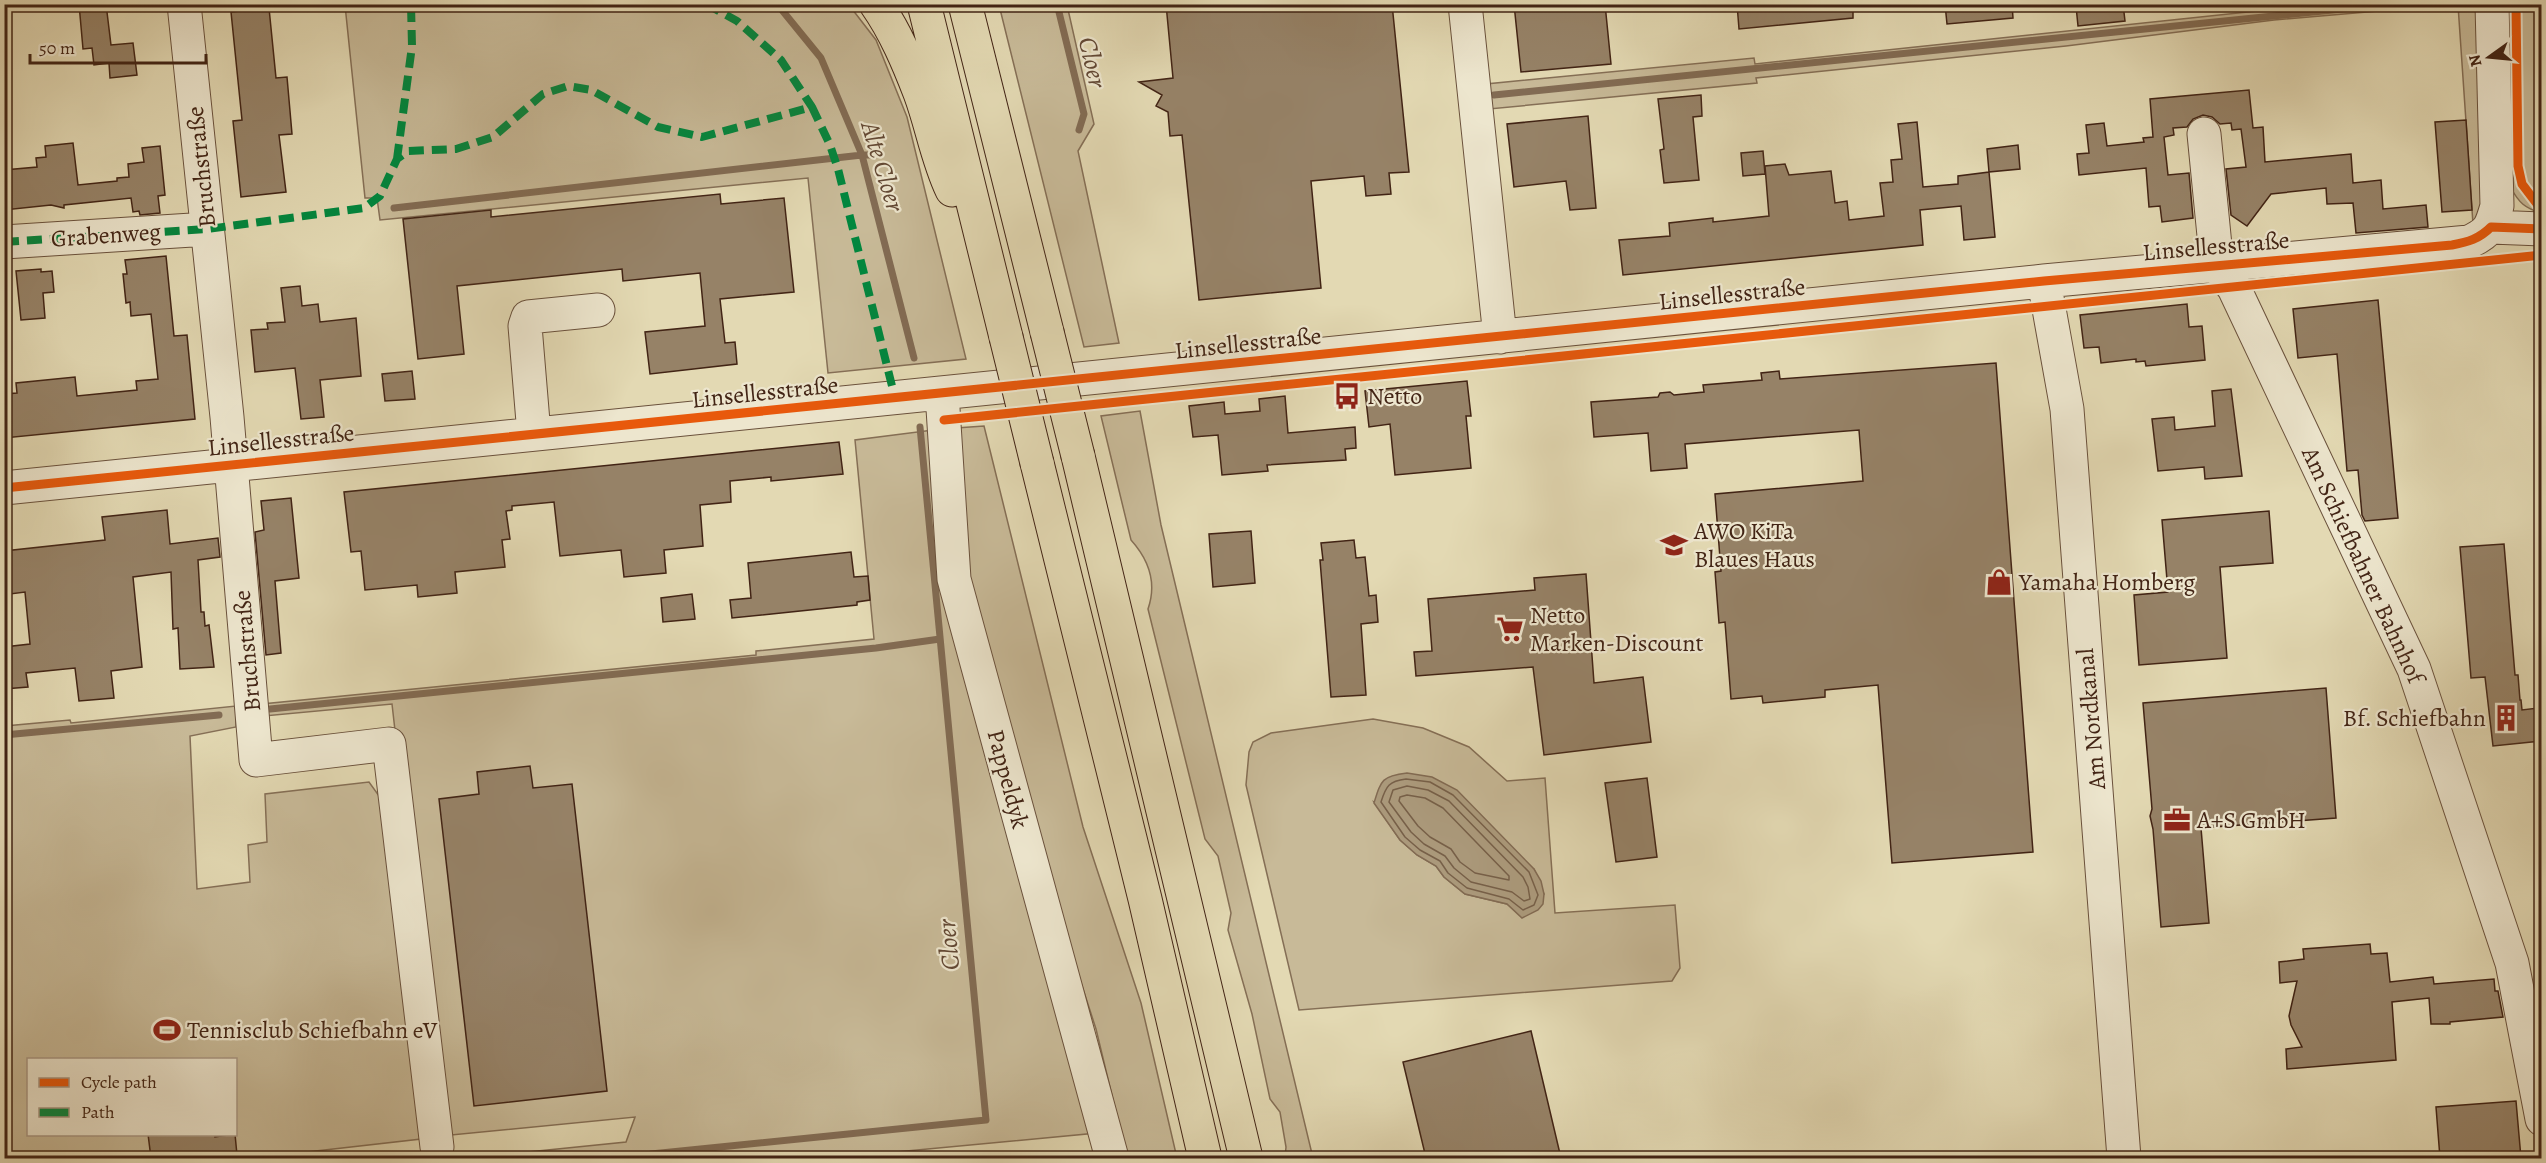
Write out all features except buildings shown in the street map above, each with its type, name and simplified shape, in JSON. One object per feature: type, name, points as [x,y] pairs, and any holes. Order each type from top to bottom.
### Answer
[{"type":"highway","points":[[876,4],[892,27],[920,93],[942,168],[989,267]]},
{"type":"highway","points":[[924,4],[1142,887],[1205,1158]]},
{"type":"highway","points":[[965,4],[1078,456],[1246,1158]]},
{"type":"street","name":"Bruchstraße","points":[[184,4],[231,465],[256,760],[389,744],[437,1147]]},
{"type":"street","points":[[1465,4],[1500,337]]},
{"type":"street","points":[[2492,4],[2497,206],[2491,227],[2541,229]]},
{"type":"street","name":"Linsellesstraße","points":[[2204,134],[2217,266]]},
{"type":"street","name":"Linsellesstraße","points":[[4,488],[2044,281],[2452,245],[2469,242],[2482,236],[2491,227]]},
{"type":"street","name":"Grabenweg","points":[[4,242],[208,229]]},
{"type":"street","name":"Am Schiefbahner Bahnhof","points":[[2217,266],[2234,288],[2414,669],[2512,963],[2541,1119]]},
{"type":"street","name":"Am Nordkanal","points":[[2044,281],[2067,409],[2124,1158]]},
{"type":"street","points":[[534,434],[525,326],[528,317],[598,310]]},
{"type":"street","name":"Pappeldyk","points":[[942,393],[954,579],[1112,1158]]},
{"type":"shaded area","points":[[345,5],[849,5],[876,40],[907,117],[966,359],[828,373],[808,178],[380,220],[377,198],[365,198]]},
{"type":"shaded area","points":[[999,5],[1067,5],[1094,124],[1078,151],[1119,343],[1084,347]]},
{"type":"shaded area","points":[[2315,5],[2448,5],[2274,20],[2066,46],[1756,78],[1757,83],[1489,109],[1486,84],[1754,58],[1755,64]]},
{"type":"shaded area","points":[[2458,5],[2478,5],[2482,208],[2473,224]]},
{"type":"shaded area","points":[[2506,5],[2541,5],[2541,213],[2523,204],[2511,188]]},
{"type":"shaded area","points":[[1140,411],[1161,525],[1313,1158],[1285,1158],[1286,1147],[1280,1112],[1270,1099],[1252,1014],[1228,930],[1231,913],[1218,856],[1205,839],[1148,609],[1152,590],[1150,572],[1143,556],[1131,540],[1101,416]]},
{"type":"shaded area","points":[[984,426],[1083,827],[1141,1003],[1177,1158],[1127,1158],[1096,1029],[1053,896],[963,551],[956,428]]},
{"type":"shaded area","points":[[933,430],[1097,1133],[832,1158],[469,1158],[626,1142],[635,1117],[441,1136],[392,704],[264,716],[262,704],[756,655],[756,651],[874,639],[855,440]]},
{"type":"shaded area","points":[[236,706],[236,727],[190,736],[197,889],[250,882],[248,845],[267,842],[265,794],[369,782],[382,800],[421,1139],[253,1158],[5,1158],[5,726],[70,720],[71,723]]},
{"type":"shaded area","points":[[1373,719],[1423,728],[1469,747],[1507,781],[1545,778],[1555,913],[1675,905],[1680,968],[1672,981],[1299,1010],[1246,785],[1249,752],[1253,742],[1271,733]],"holes":[[[1374,802],[1534,869],[1544,894],[1522,917],[1507,904],[1465,894],[1444,877],[1436,866],[1417,855],[1400,840]]]},
{"type":"water","points":[[1407,773],[1432,777],[1457,790],[1534,869],[1541,881],[1544,894],[1543,904],[1538,910],[1522,918],[1507,904],[1465,894],[1444,877],[1436,866],[1417,855],[1400,840],[1374,803],[1384,780]]},
{"type":"waterway","name":"Alte Cloer","points":[[777,4],[821,58],[862,155],[914,358]]},
{"type":"waterway","name":"Cloer","points":[[1057,4],[1084,114],[1079,130]]},
{"type":"waterway","points":[[1494,95],[2392,4]]},
{"type":"waterway","points":[[394,208],[875,155]]},
{"type":"waterway","name":"Cloer","points":[[652,1158],[651,1154],[986,1120],[920,427]]},
{"type":"waterway","points":[[270,709],[876,648],[940,639]]},
{"type":"waterway","points":[[4,735],[219,715]]},
{"type":"marked path","points":[[397,159],[412,46],[411,4]]},
{"type":"marked path","points":[[706,4],[737,21],[781,60],[812,107]]},
{"type":"marked path","points":[[4,242],[208,229],[364,208],[380,196],[397,159],[408,151],[456,149],[493,137],[543,94],[568,86],[591,90],[658,127],[702,137],[812,107],[830,145],[838,169],[895,398]]},
{"type":"cycle path","points":[[2516,4],[2518,166],[2522,184],[2541,209],[2542,224]]},
{"type":"cycle path","points":[[4,488],[2044,281],[2452,245],[2473,239],[2491,227],[2542,229]]},
{"type":"cycle path","points":[[944,420],[2542,255]]},
{"type":"place","name":"Netto","points":[[1347,396]]},
{"type":"place","name":"AWO KiTa Blaues Haus","points":[[1674,545]]},
{"type":"place","name":"Yamaha Homberg","points":[[1999,582]]},
{"type":"place","name":"Netto Marken-Discount","points":[[1510,629]]},
{"type":"place","name":"Bf. Schiefbahn","points":[[2506,718]]},
{"type":"place","name":"A+S GmbH","points":[[2177,820]]},
{"type":"place","name":"Tennisclub Schiefbahn eV","points":[[167,1030]]}]
